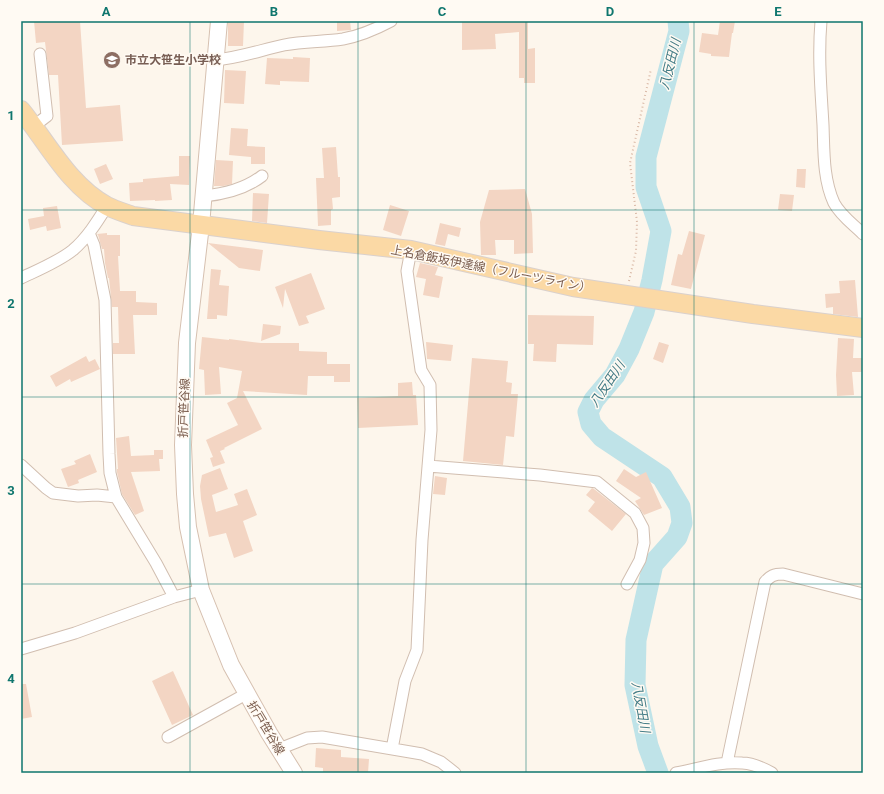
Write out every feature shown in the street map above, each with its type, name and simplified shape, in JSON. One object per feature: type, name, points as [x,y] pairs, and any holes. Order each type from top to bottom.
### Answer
[{"type":"main road","name":"折戸笹谷線","points":[[219,21],[204,196],[187,344],[183,445],[188,527],[201,590],[231,665],[246,694],[294,773]]},
{"type":"main road","name":"上名倉飯坂伊達線（フルーツライン）","points":[[21,110],[74,180],[87,192],[107,206],[133,216],[319,240],[411,250],[573,287],[753,314],[863,328]]},
{"type":"street","points":[[215,60],[232,59],[284,45],[356,36],[391,21]]},
{"type":"street","points":[[821,21],[820,77],[826,173],[829,189],[834,203],[841,214],[863,234]]},
{"type":"street","points":[[34,126],[47,116],[40,54]]},
{"type":"street","points":[[204,196],[216,195],[240,189],[251,184],[262,176]]},
{"type":"street","points":[[21,278],[72,251],[89,233],[107,206]]},
{"type":"street","points":[[89,233],[94,245],[105,300],[110,473],[116,497],[156,562],[174,597]]},
{"type":"street","points":[[392,749],[404,681],[417,650],[422,540],[431,430],[430,385],[421,370],[407,271],[411,250]]},
{"type":"street","points":[[21,465],[46,488],[54,493],[78,496],[97,495],[116,497]]},
{"type":"street","points":[[428,466],[540,475],[597,482],[635,513],[643,528],[644,543],[640,560],[627,584]]},
{"type":"street","points":[[727,763],[765,582],[769,577],[776,574],[783,574],[863,594]]},
{"type":"street","points":[[21,650],[75,633],[174,597],[201,590]]},
{"type":"street","points":[[168,737],[246,694]]},
{"type":"street","points":[[279,749],[307,738],[322,737],[422,754],[441,762],[455,773]]},
{"type":"street","points":[[676,773],[727,763],[743,763],[759,766],[772,773]]},
{"type":"path","points":[[632,295],[637,222],[630,163],[651,68]]},
{"type":"building","points":[[34,21],[80,21],[86,108],[120,105],[123,141],[62,145],[58,75],[49,75],[45,42],[36,43]]},
{"type":"building","points":[[228,21],[244,21],[243,46],[228,46]]},
{"type":"building","points":[[337,21],[350,21],[351,30],[337,31]]},
{"type":"building","points":[[462,21],[528,21],[528,49],[535,48],[535,83],[524,83],[524,78],[519,78],[519,32],[495,34],[496,49],[462,50]]},
{"type":"building","points":[[720,21],[735,21],[729,57],[711,56],[711,54],[699,52],[702,33],[718,35]]},
{"type":"building","points":[[293,57],[310,58],[309,82],[280,81],[280,85],[265,84],[267,58],[293,59]]},
{"type":"building","points":[[225,70],[246,71],[244,104],[224,103]]},
{"type":"building","points":[[231,128],[248,129],[247,146],[265,147],[265,164],[251,164],[251,157],[229,155]]},
{"type":"building","points":[[336,147],[338,177],[340,177],[340,197],[332,198],[333,209],[331,210],[331,225],[318,226],[316,178],[324,178],[322,148]]},
{"type":"building","points":[[179,156],[190,156],[189,185],[170,184],[172,200],[130,201],[129,183],[143,182],[143,179],[179,176]]},
{"type":"building","points":[[216,160],[233,161],[232,184],[214,186]]},
{"type":"building","points":[[106,164],[113,179],[100,184],[94,169]]},
{"type":"building","points":[[797,169],[806,169],[805,188],[796,187]]},
{"type":"building","points":[[525,189],[532,214],[533,253],[514,254],[514,240],[495,240],[496,255],[481,255],[480,222],[489,190]]},
{"type":"building","points":[[253,193],[269,194],[267,223],[252,221]]},
{"type":"building","points":[[780,194],[794,195],[792,211],[778,210]]},
{"type":"building","points":[[390,205],[409,211],[401,236],[383,230]]},
{"type":"building","points":[[57,206],[61,228],[47,231],[46,226],[30,230],[28,219],[44,216],[43,208]]},
{"type":"building","points":[[440,223],[461,228],[459,237],[448,234],[445,246],[435,244]]},
{"type":"building","points":[[689,231],[705,235],[691,289],[671,285],[678,254],[682,255]]},
{"type":"building","points":[[107,233],[107,235],[120,235],[120,256],[118,256],[120,291],[136,291],[136,302],[157,303],[157,315],[133,315],[135,354],[113,354],[113,343],[119,343],[118,307],[112,307],[104,249],[102,249],[97,234]]},
{"type":"building","points":[[208,243],[263,250],[260,271],[239,268]]},
{"type":"building","points":[[420,263],[438,267],[435,275],[443,277],[439,298],[423,295],[426,279],[416,277]]},
{"type":"building","points":[[211,269],[221,270],[219,285],[229,286],[227,316],[217,315],[217,319],[207,319]]},
{"type":"building","points":[[311,273],[325,309],[306,316],[309,323],[299,326],[285,289],[283,308],[275,287]]},
{"type":"building","points":[[855,280],[858,317],[833,314],[833,307],[826,308],[825,294],[840,293],[839,281]]},
{"type":"building","points":[[528,315],[594,316],[593,345],[557,344],[556,362],[533,361],[534,344],[528,344]]},
{"type":"building","points":[[263,324],[281,326],[280,334],[261,341]]},
{"type":"building","points":[[202,337],[261,343],[299,343],[299,351],[327,352],[327,364],[350,364],[350,382],[334,382],[334,376],[308,376],[307,395],[243,391],[262,429],[220,451],[225,463],[213,467],[210,458],[213,457],[206,440],[238,425],[227,403],[237,398],[242,371],[219,367],[221,394],[205,395],[204,370],[199,369]]},
{"type":"building","points":[[838,338],[854,339],[853,358],[863,358],[863,372],[852,372],[854,395],[837,396],[836,375]]},
{"type":"building","points":[[426,342],[453,345],[451,361],[427,359]]},
{"type":"building","points":[[659,342],[669,345],[663,363],[653,359]]},
{"type":"building","points":[[86,356],[89,362],[95,359],[100,369],[71,382],[70,379],[56,387],[50,376]]},
{"type":"building","points":[[472,358],[508,361],[506,382],[512,383],[511,394],[518,394],[514,437],[506,436],[503,465],[463,461]]},
{"type":"building","points":[[412,382],[413,395],[416,395],[418,425],[358,428],[357,398],[398,396],[398,383]]},
{"type":"building","points":[[129,436],[131,456],[154,455],[154,450],[163,450],[163,459],[159,459],[160,471],[131,472],[144,511],[135,515],[122,494],[117,472],[116,438]]},
{"type":"building","points":[[90,454],[97,472],[78,480],[79,483],[68,487],[61,469],[76,464],[74,461]]},
{"type":"building","points":[[220,468],[228,489],[212,495],[216,512],[238,505],[234,494],[247,489],[257,515],[243,521],[253,551],[234,558],[226,533],[209,537],[201,499],[200,486],[202,475]]},
{"type":"building","points":[[624,469],[636,477],[646,472],[662,508],[644,515],[635,501],[641,498],[616,481]]},
{"type":"building","points":[[435,476],[447,478],[445,495],[433,494]]},
{"type":"building","points":[[592,488],[626,514],[612,531],[588,511],[595,502],[586,495]]},
{"type":"building","points":[[173,671],[193,715],[172,725],[152,681]]},
{"type":"building","points":[[21,684],[26,684],[32,717],[21,719]]},
{"type":"building","points":[[316,748],[341,750],[341,757],[369,759],[368,773],[323,773],[323,768],[315,767]]},
{"type":"waterway","name":"八反田川","points":[[658,773],[648,746],[635,685],[636,640],[653,564],[677,537],[682,523],[680,507],[662,477],[602,437],[591,424],[588,412],[594,400],[615,375],[629,349],[644,312],[652,280],[661,231],[646,187],[646,157],[679,31],[678,21]]},
{"type":"place","name":"市立大笹生小学校","points":[[112,60]]}]
